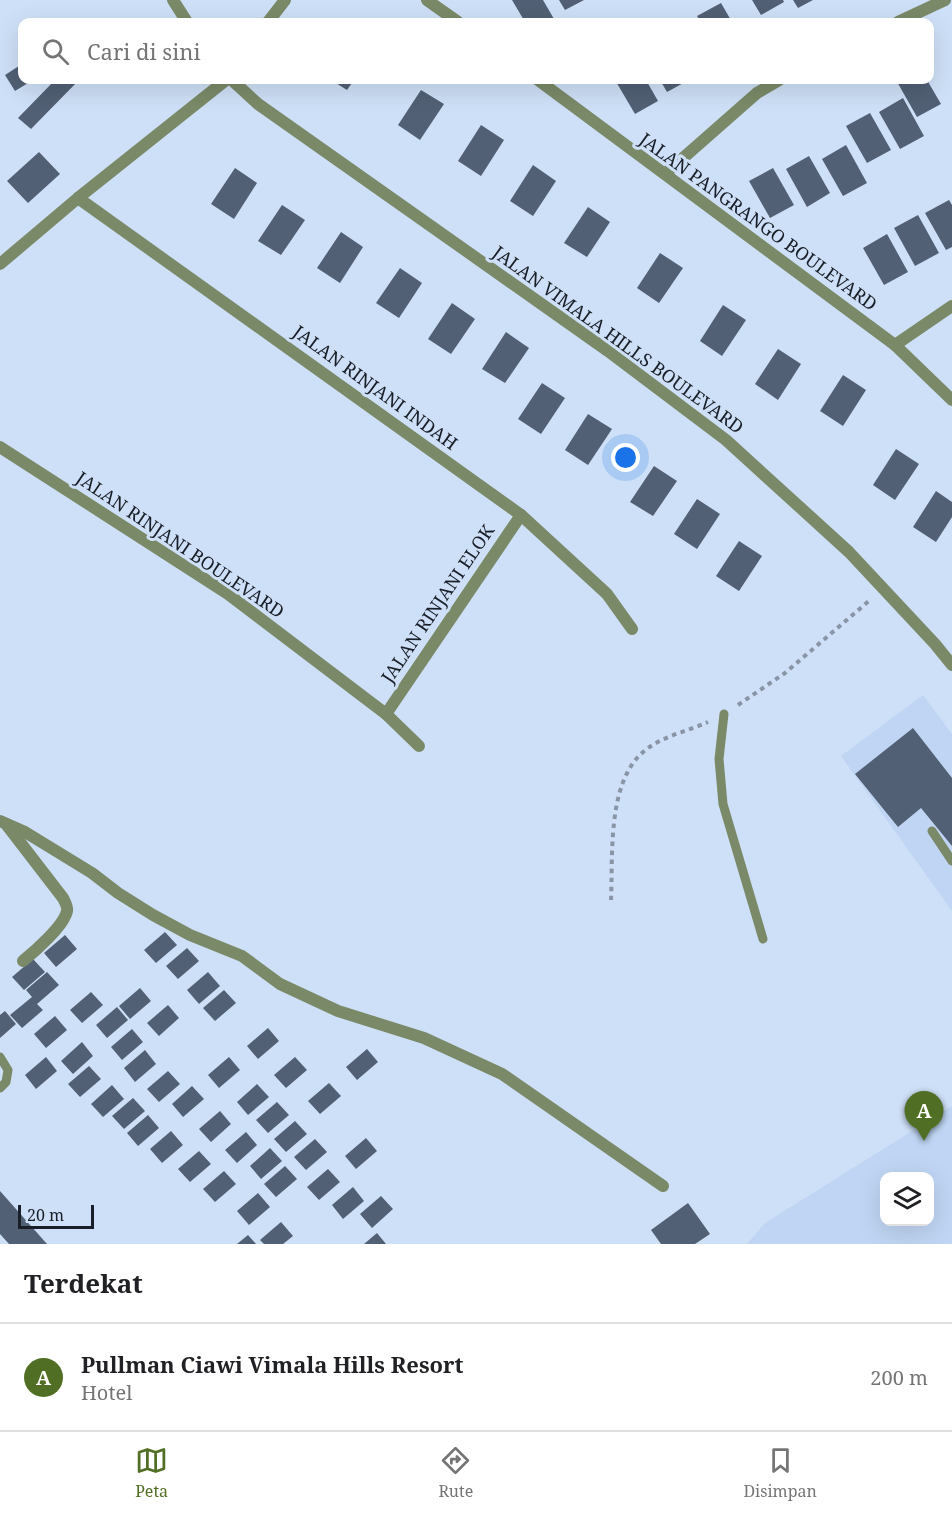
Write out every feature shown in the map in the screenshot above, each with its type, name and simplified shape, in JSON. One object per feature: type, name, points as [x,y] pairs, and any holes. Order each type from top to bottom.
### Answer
[{"type":"street","points":[[173,0],[184,18]]},
{"type":"street","points":[[271,18],[285,0]]},
{"type":"street","points":[[427,0],[452,18]]},
{"type":"street","points":[[907,18],[945,0]]},
{"type":"street","points":[[0,264],[78,198],[221,84]]},
{"type":"street","name":"JALAN VIMALA HILLS BOULEVARD","points":[[236,84],[258,104],[608,351],[726,440],[849,552],[952,665]]},
{"type":"street","name":"JALAN PANGRANGO BOULEVARD","points":[[543,84],[895,345],[952,400]]},
{"type":"street","points":[[666,173],[758,93],[773,84]]},
{"type":"street","name":"JALAN RINJANI INDAH","points":[[78,198],[521,515],[607,594],[632,629]]},
{"type":"street","points":[[895,345],[952,306]]},
{"type":"street","name":"JALAN RINJANI BOULEVARD","points":[[0,447],[228,594],[386,714],[419,746]]},
{"type":"street","name":"JALAN RINJANI ELOK","points":[[386,714],[521,515]]},
{"type":"street","points":[[2,822],[67,906],[67,913],[44,944],[23,961]]},
{"type":"street","points":[[2,822],[25,832],[92,873],[153,915],[190,935],[242,956],[280,984],[338,1011],[424,1038],[502,1074],[663,1186]]},
{"type":"lane","points":[[723,714],[719,759],[723,804],[762,939]]},
{"type":"lane","points":[[932,831],[952,861]]},
{"type":"lane","points":[[0,1057],[8,1070],[6,1082],[0,1088]]},
{"type":"shaded area","points":[[923,695],[952,734],[952,911],[841,756]]},
{"type":"shaded area","points":[[952,1106],[952,1244],[747,1244],[765,1223]]},
{"type":"building","points":[[512,0],[543,0],[553,18],[523,18]]},
{"type":"building","points":[[559,0],[584,0],[565,10]]},
{"type":"building","points":[[752,0],[783,0],[784,2],[761,15]]},
{"type":"building","points":[[793,0],[813,0],[798,8]]},
{"type":"building","points":[[721,3],[730,18],[698,18],[697,16]]},
{"type":"building","points":[[18,67],[18,84],[26,84],[15,91],[5,75]]},
{"type":"building","points":[[51,84],[75,84],[31,129],[18,118]]},
{"type":"building","points":[[337,84],[351,84],[347,90]]},
{"type":"building","points":[[617,84],[648,84],[658,101],[635,114]]},
{"type":"building","points":[[662,84],[682,84],[667,92]]},
{"type":"building","points":[[898,84],[929,84],[941,104],[917,117]]},
{"type":"building","points":[[421,90],[444,104],[420,140],[398,125]]},
{"type":"building","points":[[903,98],[924,136],[900,149],[879,112]]},
{"type":"building","points":[[870,113],[891,150],[867,163],[846,126]]},
{"type":"building","points":[[481,125],[504,140],[481,176],[458,161]]},
{"type":"building","points":[[846,145],[867,183],[843,196],[822,159]]},
{"type":"building","points":[[39,152],[60,174],[28,203],[7,181]]},
{"type":"building","points":[[809,156],[830,193],[807,207],[786,169]]},
{"type":"building","points":[[533,165],[556,181],[533,216],[510,201]]},
{"type":"building","points":[[235,168],[257,183],[234,219],[211,204]]},
{"type":"building","points":[[773,168],[794,205],[770,218],[749,181]]},
{"type":"building","points":[[949,200],[952,205],[952,247],[946,250],[925,213]]},
{"type":"building","points":[[282,205],[305,220],[281,255],[258,241]]},
{"type":"building","points":[[588,207],[610,222],[587,257],[564,243]]},
{"type":"building","points":[[918,215],[939,253],[915,266],[894,228]]},
{"type":"building","points":[[341,232],[363,247],[340,283],[317,268]]},
{"type":"building","points":[[887,234],[908,272],[884,285],[863,248]]},
{"type":"building","points":[[660,253],[683,268],[659,303],[637,288]]},
{"type":"building","points":[[400,268],[422,283],[399,318],[376,303]]},
{"type":"building","points":[[452,303],[475,319],[451,354],[428,339]]},
{"type":"building","points":[[723,305],[746,320],[722,356],[700,341]]},
{"type":"building","points":[[506,332],[529,348],[505,383],[482,369]]},
{"type":"building","points":[[778,349],[801,364],[778,400],[755,384]]},
{"type":"building","points":[[843,375],[866,390],[843,426],[820,411]]},
{"type":"building","points":[[542,383],[565,398],[541,434],[518,419]]},
{"type":"building","points":[[588,414],[612,429],[588,465],[565,450]]},
{"type":"building","points":[[896,449],[919,464],[895,500],[873,485]]},
{"type":"building","points":[[654,466],[677,481],[653,516],[630,502]]},
{"type":"building","points":[[936,491],[952,502],[952,517],[936,542],[913,527]]},
{"type":"building","points":[[697,499],[720,514],[697,549],[674,534]]},
{"type":"building","points":[[739,541],[762,556],[739,591],[716,576]]},
{"type":"building","points":[[913,728],[952,778],[952,846],[921,808],[898,827],[855,774]]},
{"type":"building","points":[[165,932],[177,945],[156,963],[144,950]]},
{"type":"building","points":[[65,935],[77,949],[56,967],[44,953]]},
{"type":"building","points":[[187,948],[199,961],[178,979],[166,966]]},
{"type":"building","points":[[33,959],[45,972],[24,990],[12,977]]},
{"type":"building","points":[[47,972],[59,985],[37,1004],[43,1010],[22,1028],[10,1015],[32,997],[26,990]]},
{"type":"building","points":[[208,972],[220,986],[199,1004],[187,990]]},
{"type":"building","points":[[140,988],[151,1001],[130,1019],[119,1006]]},
{"type":"building","points":[[224,990],[236,1003],[215,1021],[203,1008]]},
{"type":"building","points":[[91,992],[103,1005],[82,1023],[70,1010]]},
{"type":"building","points":[[168,1005],[179,1018],[159,1036],[147,1023]]},
{"type":"building","points":[[117,1007],[128,1020],[107,1038],[96,1025]]},
{"type":"building","points":[[5,1011],[16,1024],[0,1038],[0,1015]]},
{"type":"building","points":[[55,1016],[67,1030],[46,1048],[34,1034]]},
{"type":"building","points":[[268,1028],[279,1041],[258,1059],[247,1046]]},
{"type":"building","points":[[132,1029],[143,1042],[122,1060],[111,1047]]},
{"type":"building","points":[[82,1042],[93,1056],[73,1074],[61,1061]]},
{"type":"building","points":[[367,1049],[378,1062],[357,1080],[346,1067]]},
{"type":"building","points":[[145,1050],[156,1064],[135,1082],[124,1068]]},
{"type":"building","points":[[46,1057],[57,1071],[36,1089],[25,1075]]},
{"type":"building","points":[[229,1057],[240,1070],[219,1088],[208,1075]]},
{"type":"building","points":[[295,1057],[307,1070],[286,1088],[274,1075]]},
{"type":"building","points":[[89,1066],[101,1079],[80,1097],[68,1084]]},
{"type":"building","points":[[168,1071],[180,1084],[159,1102],[147,1089]]},
{"type":"building","points":[[329,1083],[341,1096],[320,1114],[308,1101]]},
{"type":"building","points":[[257,1084],[269,1097],[248,1115],[237,1102]]},
{"type":"building","points":[[112,1085],[124,1099],[103,1117],[91,1104]]},
{"type":"building","points":[[192,1086],[204,1099],[183,1117],[172,1104]]},
{"type":"building","points":[[133,1098],[145,1111],[124,1129],[112,1116]]},
{"type":"building","points":[[277,1102],[289,1115],[268,1133],[256,1120]]},
{"type":"building","points":[[220,1111],[231,1124],[211,1142],[199,1129]]},
{"type":"building","points":[[148,1115],[159,1128],[138,1146],[127,1133]]},
{"type":"building","points":[[295,1121],[307,1134],[286,1152],[274,1139]]},
{"type":"building","points":[[171,1131],[183,1145],[162,1163],[150,1149]]},
{"type":"building","points":[[246,1132],[257,1145],[237,1163],[225,1150]]},
{"type":"building","points":[[366,1138],[377,1151],[356,1169],[345,1156]]},
{"type":"building","points":[[315,1139],[327,1152],[306,1170],[294,1157]]},
{"type":"building","points":[[270,1148],[282,1161],[261,1179],[250,1166]]},
{"type":"building","points":[[199,1151],[211,1164],[190,1182],[178,1169]]},
{"type":"building","points":[[285,1166],[297,1179],[276,1197],[264,1184]]},
{"type":"building","points":[[328,1169],[340,1182],[319,1200],[307,1187]]},
{"type":"building","points":[[224,1171],[236,1184],[215,1202],[203,1189]]},
{"type":"building","points":[[353,1187],[364,1201],[343,1219],[332,1205]]},
{"type":"building","points":[[0,1191],[47,1244],[9,1244],[0,1234]]},
{"type":"building","points":[[258,1193],[270,1207],[249,1225],[237,1211]]},
{"type":"building","points":[[381,1196],[393,1209],[372,1228],[360,1214]]},
{"type":"building","points":[[688,1203],[710,1234],[695,1244],[661,1244],[651,1230]]},
{"type":"building","points":[[281,1222],[293,1236],[283,1244],[264,1244],[260,1240]]},
{"type":"building","points":[[377,1233],[386,1244],[364,1244]]},
{"type":"building","points":[[248,1235],[256,1244],[237,1244]]},
{"type":"place","name":"Pullman Ciawi Vimala Hills Resort","points":[[924,1141]]}]
